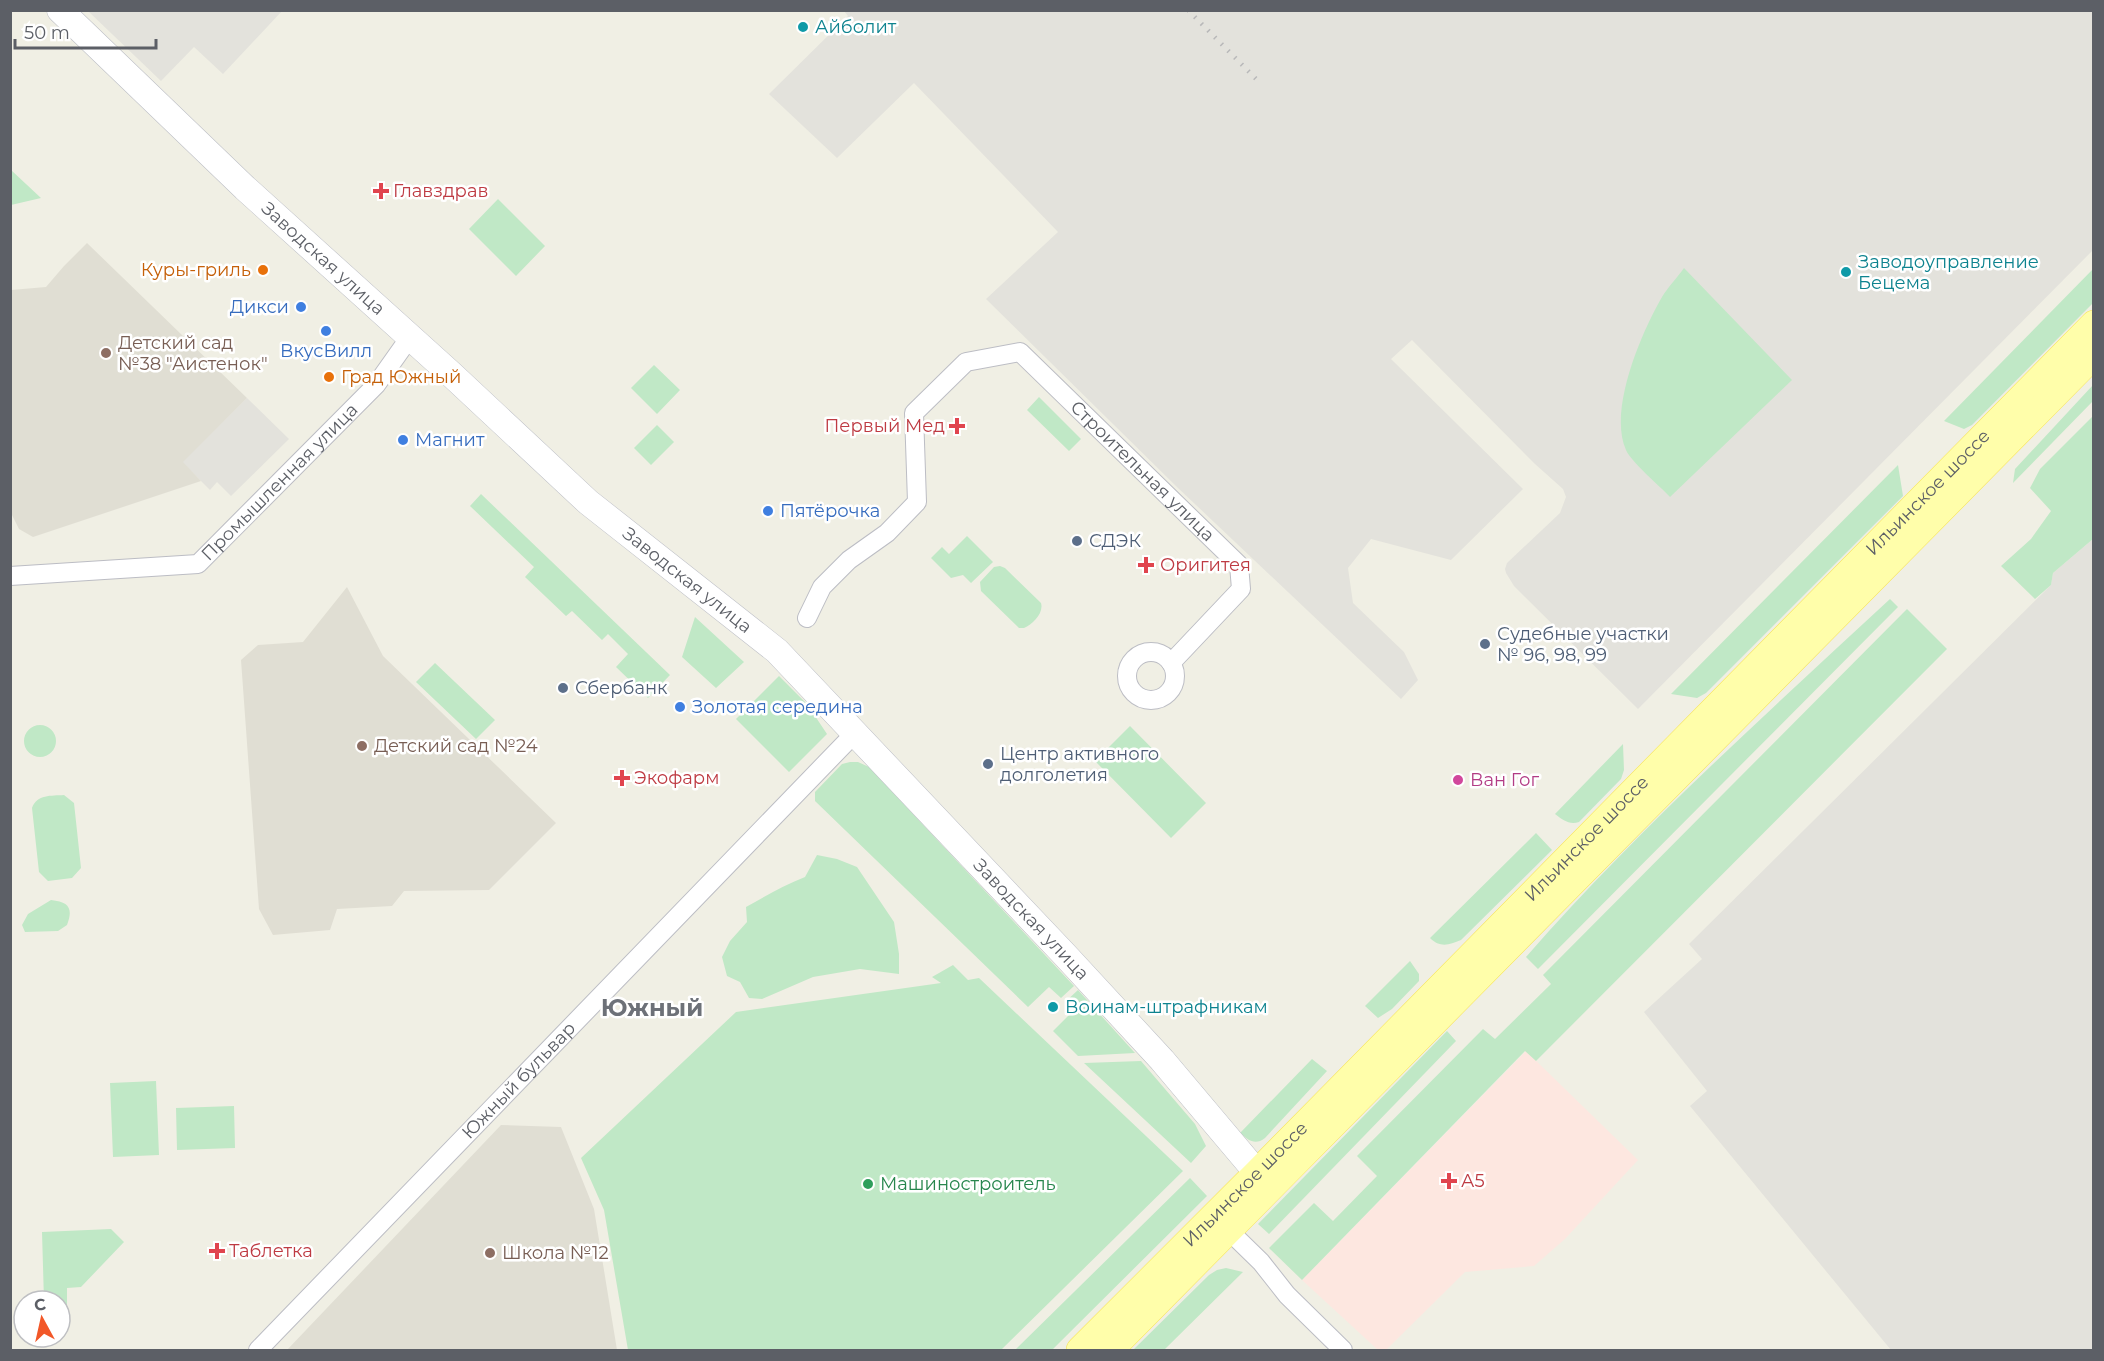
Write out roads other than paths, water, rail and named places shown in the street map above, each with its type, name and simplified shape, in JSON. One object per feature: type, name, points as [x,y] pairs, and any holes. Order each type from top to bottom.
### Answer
[{"type":"main road","name":"Ильинское шоссе","points":[[1110,1350],[1222,1224],[2094,324]]},
{"type":"main road","name":"Ильинское шоссе","points":[[1264,1181],[2094,355]]},
{"type":"main road","name":"Ильинское шоссе","points":[[1080,1350],[1222,1224]]},
{"type":"street","name":"Заводская улица","points":[[60,10],[245,188],[588,502],[772,646],[1065,954],[1146,1043],[1264,1181]]},
{"type":"street","name":"Промышленная улица","points":[[10,576],[198,564],[376,385],[410,337]]},
{"type":"street","name":"Строительная улица","points":[[807,618],[822,587],[849,560],[888,533],[917,502],[914,413],[966,362],[1020,352],[1239,565],[1241,589],[1171,663]]},
{"type":"street","name":"Южный бульвар","points":[[258,1350],[855,733]]},
{"type":"street","points":[[1222,1224],[1261,1262],[1287,1295],[1343,1350]]},
{"type":"railway","points":[[1188,10],[1261,84]]},
{"type":"place","name":"Айболит","points":[[803,27]]},
{"type":"place","name":"Главздрав","points":[[381,191]]},
{"type":"place","name":"Куры-гриль","points":[[263,270]]},
{"type":"place","name":"Заводоуправление Бецема","points":[[1846,272]]},
{"type":"place","name":"Дикси","points":[[301,307]]},
{"type":"place","name":"ВкусВилл","points":[[326,331]]},
{"type":"place","name":"Детский сад №38 \"Аистенок\"","points":[[106,353]]},
{"type":"place","name":"Град Южный","points":[[329,377]]},
{"type":"place","name":"Первый Мед","points":[[957,426]]},
{"type":"place","name":"Магнит","points":[[403,440]]},
{"type":"place","name":"Пятёрочка","points":[[768,511]]},
{"type":"place","name":"СДЭК","points":[[1077,541]]},
{"type":"place","name":"Оригитея","points":[[1146,565]]},
{"type":"place","name":"Судебные участки № 96, 98, 99","points":[[1485,644]]},
{"type":"place","name":"Сбербанк","points":[[563,688]]},
{"type":"place","name":"Золотая середина","points":[[680,707]]},
{"type":"place","name":"Детский сад №24","points":[[362,746]]},
{"type":"place","name":"Центр активного долголетия","points":[[988,764]]},
{"type":"place","name":"Экофарм","points":[[622,778]]},
{"type":"place","name":"Ван Гог","points":[[1458,780]]},
{"type":"place","name":"Воинам-штрафникам","points":[[1053,1007]]},
{"type":"place","name":"А5","points":[[1449,1181]]},
{"type":"place","name":"Машиностроитель","points":[[868,1184]]},
{"type":"place","name":"Таблетка","points":[[217,1251]]},
{"type":"place","name":"Школа №12","points":[[490,1253]]},
{"type":"district","name":"Южный","points":[[652,1008]]}]
